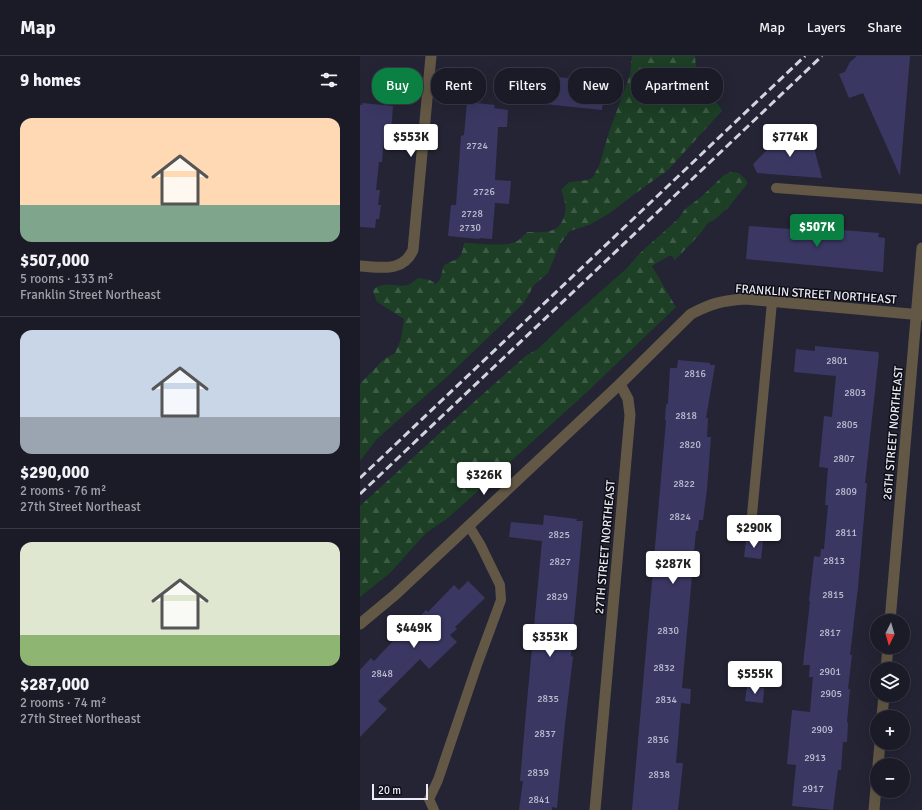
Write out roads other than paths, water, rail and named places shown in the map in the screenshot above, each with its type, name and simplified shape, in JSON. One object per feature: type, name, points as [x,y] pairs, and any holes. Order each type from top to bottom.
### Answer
[{"type":"street","points":[[360,266],[393,268],[411,255],[415,241],[431,56]]},
{"type":"street","name":"26TH STREET NORTHEAST","points":[[891,614],[919,315],[922,248]]},
{"type":"street","name":"FRANKLIN STREET NORTHEAST","points":[[360,624],[396,594],[620,384],[691,314],[700,309],[721,301],[745,299],[919,315]]},
{"type":"street","name":"27TH STREET NORTHEAST","points":[[595,810],[630,415],[628,399],[620,384]]},
{"type":"street","points":[[874,810],[875,798]]},
{"type":"lane","points":[[776,188],[922,199]]},
{"type":"lane","points":[[750,536],[772,302]]},
{"type":"lane","points":[[434,810],[430,799],[501,600],[500,585],[480,544],[469,526]]},
{"type":"railway","points":[[360,478],[805,56]]},
{"type":"railway","points":[[360,494],[822,56]]}]
